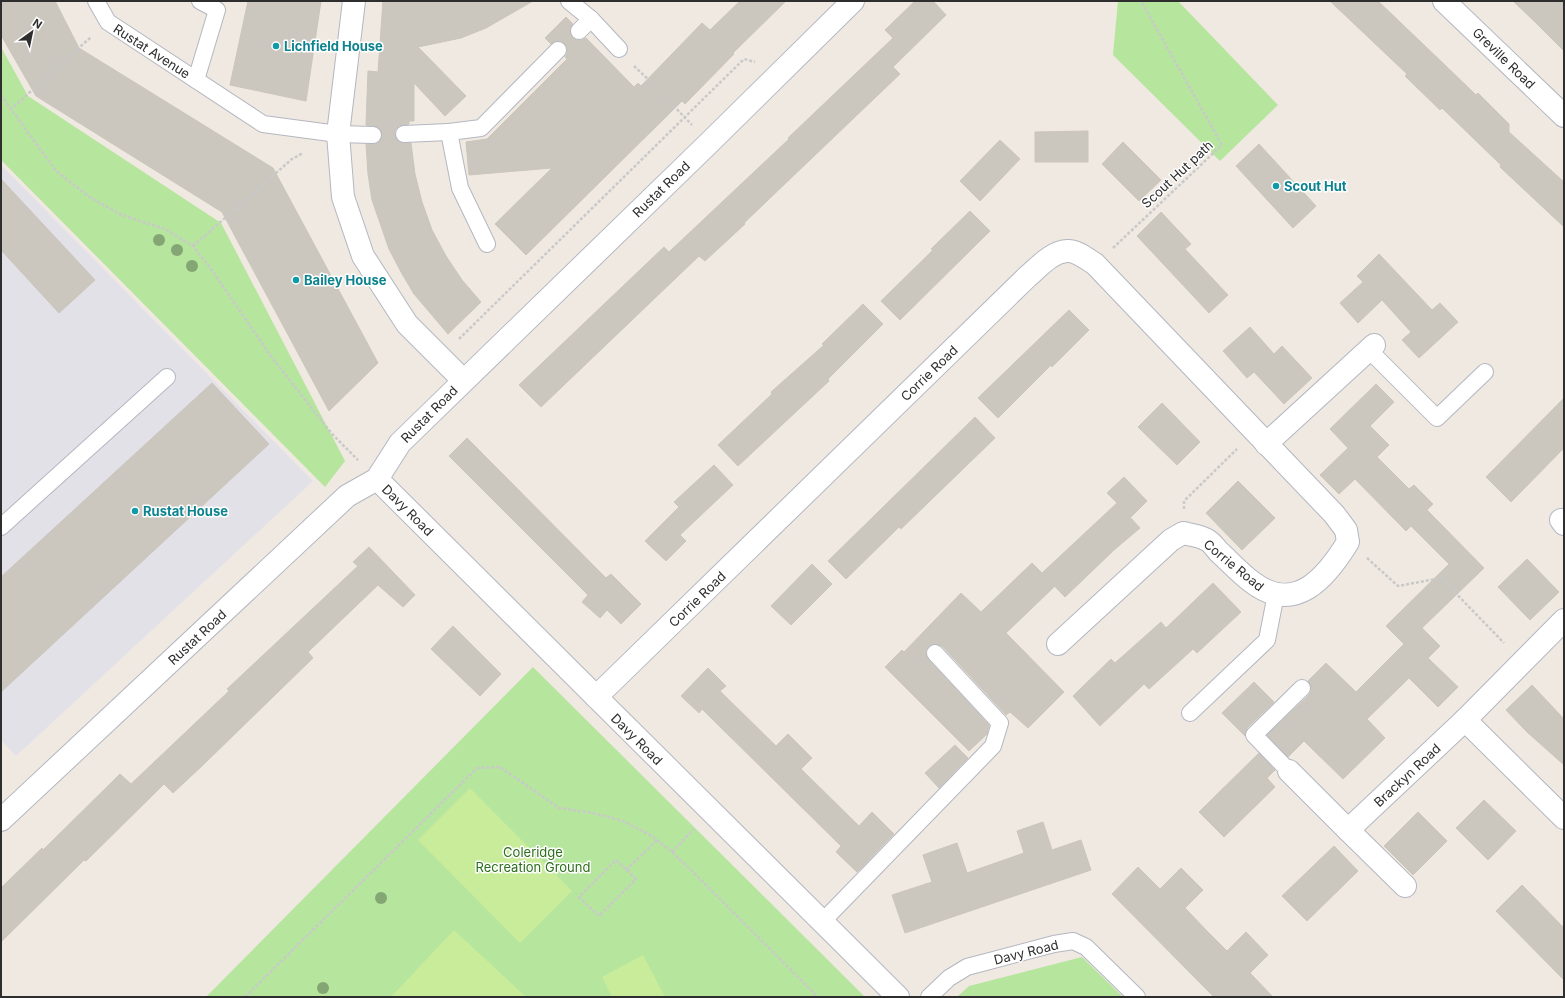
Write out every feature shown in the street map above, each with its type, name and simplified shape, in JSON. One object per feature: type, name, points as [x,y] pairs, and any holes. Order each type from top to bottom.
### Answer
[{"type":"street","points":[[354,1],[338,134],[343,197],[363,256],[407,324],[463,380]]},
{"type":"street","name":"Rustat Road","points":[[1,820],[347,496],[377,479],[400,443],[463,380],[710,142],[852,1]]},
{"type":"street","name":"Greville Road","points":[[1444,1],[1564,116]]},
{"type":"street","name":"Corrie Road","points":[[596,697],[1027,277],[1053,255],[1067,251],[1081,255],[1095,264],[1334,514],[1346,530],[1348,542],[1338,559],[1322,576],[1304,591],[1287,596],[1269,593],[1252,582],[1207,540],[1184,534]]},
{"type":"street","points":[[1260,438],[1371,348]]},
{"type":"street","name":"Davy Road","points":[[377,479],[898,997]]},
{"type":"street","points":[[1058,644],[1170,540],[1184,534]]},
{"type":"street","name":"Brackyn Road","points":[[1348,830],[1465,720],[1564,620]]},
{"type":"street","points":[[1465,720],[1564,818]]},
{"type":"street","points":[[1289,771],[1405,886]]},
{"type":"lane","name":"Rustat Avenue","points":[[96,1],[108,22],[263,124],[338,134],[373,135]]},
{"type":"lane","name":"Rustat Avenue","points":[[196,80],[217,10],[200,1]]},
{"type":"lane","points":[[569,1],[591,19],[619,50]]},
{"type":"lane","points":[[579,31],[591,19]]},
{"type":"lane","points":[[404,134],[449,132],[481,128],[558,50]]},
{"type":"lane","points":[[449,132],[460,188],[487,244]]},
{"type":"lane","points":[[1371,348],[1437,418],[1485,372]]},
{"type":"lane","points":[[1,527],[167,377]]},
{"type":"lane","points":[[1190,713],[1267,640],[1276,594]]},
{"type":"lane","points":[[822,922],[993,746],[1000,723],[935,653]]},
{"type":"lane","points":[[1289,771],[1254,735],[1302,688]]},
{"type":"lane","name":"Davy Road","points":[[929,997],[949,978],[967,967],[1054,944],[1073,941],[1086,947],[1137,997]]},
{"type":"path","name":"Scout Hut path","points":[[1095,264],[1222,145],[1141,1]]},
{"type":"path","points":[[10,110],[108,22]]},
{"type":"path","points":[[440,357],[744,59],[757,63]]},
{"type":"path","points":[[1,95],[10,110],[56,171],[91,198],[122,215],[165,229],[192,246],[211,269],[275,361],[332,434],[377,479]]},
{"type":"path","points":[[670,102],[710,142]]},
{"type":"path","points":[[192,246],[292,159],[338,134]]},
{"type":"path","points":[[1184,534],[1184,501],[1260,438]]},
{"type":"path","points":[[1348,542],[1398,586],[1441,578],[1523,662]]},
{"type":"path","points":[[245,997],[477,768],[500,767],[559,808],[593,813],[623,821],[657,840],[672,852],[818,997]]},
{"type":"path","points":[[672,852],[712,812]]},
{"type":"path","points":[[626,870],[657,840]]},
{"type":"path","points":[[616,860],[626,870],[636,879],[599,916],[579,897],[616,860]]},
{"type":"shaded area","points":[[1,165],[313,481],[16,756],[1,740]]},
{"type":"green space","points":[[1118,1],[1178,1],[1278,105],[1220,161],[1113,55]]},
{"type":"green space","points":[[1,47],[28,96],[221,223],[345,461],[325,487],[1,160]]},
{"type":"green space","name":"Coleridge Recreation Ground","points":[[533,667],[865,997],[206,997]]},
{"type":"green space","points":[[470,788],[572,891],[520,943],[418,840]]},
{"type":"green space","points":[[454,930],[526,997],[391,997]]},
{"type":"green space","points":[[643,955],[665,997],[612,997],[602,977]]},
{"type":"green space","points":[[1082,957],[1123,997],[957,997],[969,986]]},
{"type":"building","points":[[1,1],[55,1],[79,48],[273,168],[378,363],[329,411],[222,212],[36,96],[1,35]]},
{"type":"building","name":"Lichfield House","points":[[248,1],[321,1],[306,101],[230,85]]},
{"type":"building","points":[[383,1],[533,1],[486,28],[461,38],[418,47],[466,96],[445,116],[414,83],[414,121],[409,121],[409,124],[399,126],[395,130],[395,135],[399,142],[411,143],[415,174],[422,202],[432,230],[446,256],[462,280],[481,302],[448,334],[414,294],[401,272],[389,249],[372,200],[368,174],[366,144],[378,143],[381,140],[382,135],[381,130],[378,127],[366,125],[368,71],[378,72]]},
{"type":"building","points":[[740,1],[786,1],[733,53],[734,54],[685,104],[682,101],[526,255],[495,224],[552,168],[469,175],[466,142],[487,139],[567,59],[565,57],[567,48],[564,43],[556,41],[551,44],[545,38],[566,17],[573,24],[570,29],[572,37],[577,40],[586,38],[634,87],[638,83],[641,86],[702,23],[710,30]]},
{"type":"building","points":[[915,1],[933,1],[946,15],[893,67],[900,74],[744,223],[745,224],[705,261],[699,256],[541,407],[519,385],[664,247],[669,252],[789,139],[788,138],[893,38],[885,30]]},
{"type":"building","points":[[1330,1],[1378,1],[1476,95],[1478,93],[1509,124],[1509,132],[1564,182],[1564,227],[1500,167],[1501,165],[1442,108],[1440,110],[1405,76],[1407,74]]},
{"type":"building","points":[[1513,1],[1564,1],[1564,51],[1534,21]]},
{"type":"building","points":[[1088,131],[1088,162],[1035,162],[1035,132]]},
{"type":"building","points":[[1000,140],[1020,159],[980,201],[960,181]]},
{"type":"building","points":[[1123,142],[1161,180],[1139,201],[1102,164]]},
{"type":"building","name":"Scout Hut","points":[[1259,144],[1316,206],[1293,228],[1236,166]]},
{"type":"building","points":[[1,179],[95,280],[59,313],[1,250]]},
{"type":"building","points":[[970,211],[990,231],[900,320],[881,301]]},
{"type":"building","points":[[1161,212],[1191,244],[1185,249],[1228,295],[1209,313],[1137,236]]},
{"type":"building","points":[[1379,254],[1432,310],[1440,303],[1458,322],[1419,358],[1402,340],[1411,332],[1382,300],[1358,323],[1340,303],[1363,282],[1357,276]]},
{"type":"building","points":[[863,304],[883,324],[828,379],[829,381],[738,466],[718,445],[772,394],[771,392],[824,345],[822,344]]},
{"type":"building","points":[[1069,310],[1089,330],[1052,367],[1051,365],[998,418],[978,398]]},
{"type":"building","points":[[1250,327],[1274,354],[1282,346],[1312,378],[1284,404],[1254,372],[1247,378],[1223,351]]},
{"type":"building","name":"Rustat House","points":[[212,383],[269,444],[1,692],[1,577]]},
{"type":"building","points":[[1376,384],[1394,402],[1370,426],[1389,445],[1377,457],[1409,489],[1414,485],[1433,504],[1427,510],[1484,568],[1422,628],[1440,646],[1428,658],[1458,687],[1438,707],[1409,678],[1367,719],[1385,738],[1343,779],[1304,741],[1288,757],[1267,735],[1309,695],[1311,686],[1308,681],[1326,663],[1356,692],[1404,644],[1386,626],[1449,564],[1411,526],[1406,531],[1355,479],[1339,494],[1320,475],[1348,448],[1330,429]]},
{"type":"building","points":[[1564,398],[1564,448],[1511,502],[1486,477]]},
{"type":"building","points":[[1162,403],[1200,442],[1177,465],[1138,427]]},
{"type":"building","points":[[975,417],[995,438],[901,529],[899,527],[846,579],[828,561]]},
{"type":"building","points":[[467,438],[606,578],[611,574],[641,604],[621,624],[607,610],[600,618],[582,602],[588,595],[449,456]]},
{"type":"building","points":[[714,465],[733,485],[680,535],[686,541],[666,561],[645,541],[679,507],[674,502]]},
{"type":"building","points":[[1124,477],[1147,501],[1131,517],[1107,493]]},
{"type":"building","points":[[1238,481],[1275,518],[1242,550],[1206,513]]},
{"type":"building","points":[[1117,503],[1140,528],[1114,550],[1065,597],[1042,573]]},
{"type":"building","points":[[369,547],[415,595],[403,607],[378,585],[308,652],[313,658],[203,765],[173,793],[164,784],[1,942],[1,888],[42,848],[43,850],[120,774],[131,784],[229,691],[227,689],[358,566],[353,562]]},
{"type":"building","points":[[1527,559],[1559,592],[1530,620],[1498,587]]},
{"type":"building","points":[[1032,563],[1055,586],[1006,633],[1064,692],[1028,728],[1010,712],[1006,715],[942,646],[933,644],[926,650],[928,659],[989,725],[987,734],[969,751],[885,667],[902,650],[904,652],[961,593],[981,612]]},
{"type":"building","points":[[812,564],[832,584],[791,625],[771,606]]},
{"type":"building","points":[[1213,583],[1241,612],[1197,653],[1193,649],[1149,689],[1144,684],[1100,726],[1073,696],[1111,659],[1115,663],[1161,622],[1166,628]]},
{"type":"building","points":[[453,626],[501,674],[480,696],[431,649]]},
{"type":"building","points":[[708,668],[726,686],[720,691],[776,746],[788,734],[812,758],[801,769],[859,826],[872,812],[894,834],[857,872],[836,852],[841,846],[702,709],[699,713],[681,696]]},
{"type":"building","points":[[1254,682],[1274,702],[1247,728],[1245,736],[1222,713]]},
{"type":"building","points":[[1532,685],[1564,719],[1564,765],[1527,732],[1506,710]]},
{"type":"building","points":[[955,745],[968,758],[939,788],[925,773]]},
{"type":"building","points":[[1259,753],[1275,770],[1267,778],[1275,787],[1224,837],[1199,812]]},
{"type":"building","points":[[1484,800],[1516,831],[1488,860],[1456,828]]},
{"type":"building","points":[[1418,812],[1447,841],[1413,875],[1384,846]]},
{"type":"building","points":[[1043,822],[1052,850],[1081,840],[1091,870],[905,933],[892,895],[932,882],[923,855],[957,843],[967,873],[1024,853],[1017,831]]},
{"type":"building","points":[[1334,846],[1358,871],[1307,921],[1282,896]]},
{"type":"building","points":[[1138,867],[1160,889],[1181,868],[1203,890],[1185,908],[1227,951],[1246,932],[1268,955],[1250,973],[1273,997],[1214,997],[1112,894]]},
{"type":"building","points":[[1522,885],[1564,928],[1564,980],[1496,911]]},
{"type":"place","name":"Lichfield House","points":[[276,46]]},
{"type":"place","name":"Scout Hut","points":[[1276,186]]},
{"type":"place","name":"Bailey House","points":[[296,280]]},
{"type":"place","name":"Rustat House","points":[[135,511]]}]
